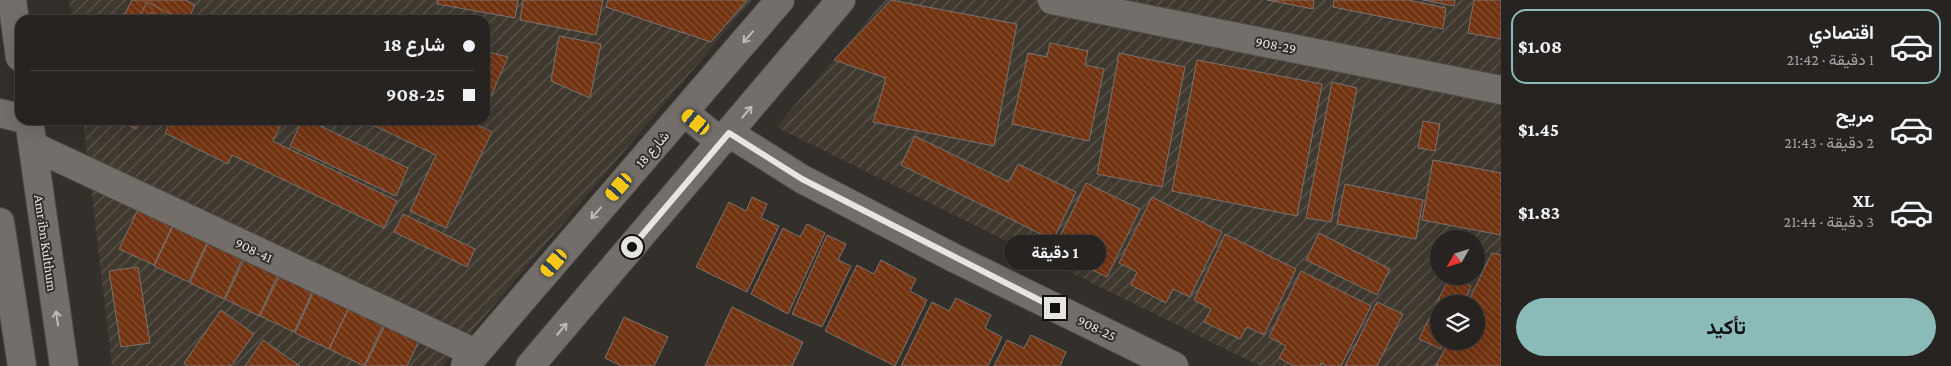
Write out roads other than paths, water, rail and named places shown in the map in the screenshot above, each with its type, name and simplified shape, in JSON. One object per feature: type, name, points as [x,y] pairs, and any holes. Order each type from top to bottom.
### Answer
[{"type":"street","points":[[12,0],[15,21]]},
{"type":"street","name":"شارع 18","points":[[470,360],[780,0]]},
{"type":"street","points":[[530,366],[841,0]]},
{"type":"street","name":"908-29","points":[[1052,0],[1501,90]]},
{"type":"street","name":"908-25","points":[[684,112],[802,179],[954,258],[1174,366]]},
{"type":"street","points":[[0,113],[15,117]]},
{"type":"street","name":"908-41","points":[[29,127],[470,360]]},
{"type":"street","name":"Amr ibn Kulthum","points":[[29,127],[64,366]]},
{"type":"street","points":[[0,222],[22,366]]}]
